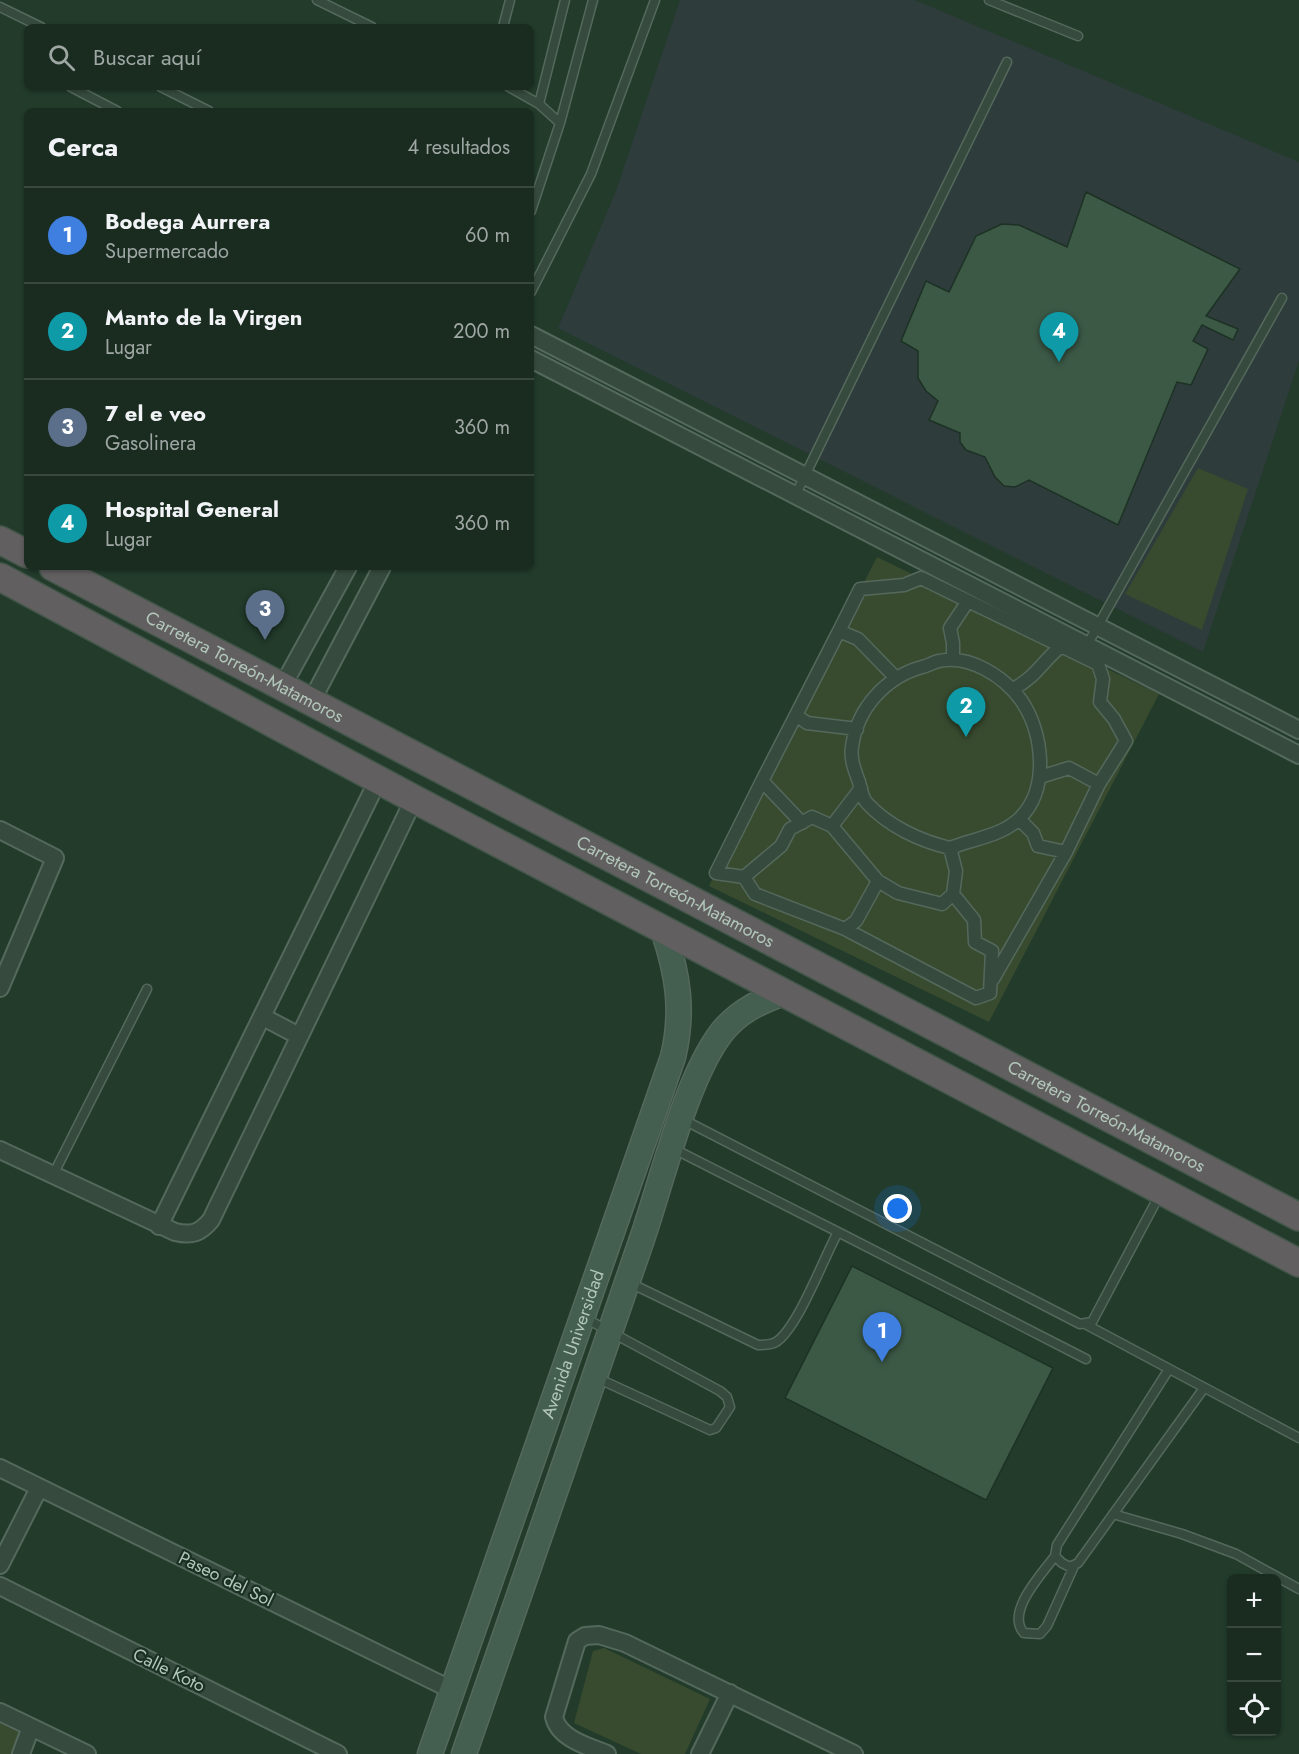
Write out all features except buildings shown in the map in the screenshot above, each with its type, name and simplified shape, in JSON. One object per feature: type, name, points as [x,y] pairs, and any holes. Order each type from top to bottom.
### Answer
[{"type":"highway","points":[[0,540],[24,552]]},
{"type":"highway","name":"Carretera Torreón-Matamoros","points":[[59,570],[1299,1217]]},
{"type":"highway","points":[[0,577],[378,780],[1299,1263]]},
{"type":"highway","points":[[1242,1234],[1264,1235],[1299,1247]]},
{"type":"main road","name":"Avenida Universidad","points":[[430,1754],[672,1057],[680,1016],[680,992],[674,962],[663,930]]},
{"type":"main road","name":"Avenida Universidad","points":[[464,1754],[596,1378],[695,1084],[722,1032],[741,1013],[759,1002],[783,993]]},
{"type":"main road","points":[[630,1174],[660,1185]]},
{"type":"street","points":[[534,337],[1299,729]]},
{"type":"street","points":[[534,361],[1299,755]]},
{"type":"street","points":[[957,579],[967,560]]},
{"type":"street","points":[[282,687],[346,570]]},
{"type":"street","points":[[311,702],[380,570]]},
{"type":"street","points":[[950,848],[956,871],[953,894],[942,904],[898,893],[878,881],[832,826],[812,818],[790,829],[782,846],[744,877],[716,873],[861,589],[895,587],[921,578],[1098,664],[1103,679],[1100,702],[1126,741],[1100,784],[1066,852],[993,980]]},
{"type":"street","points":[[953,660],[950,628],[968,601]]},
{"type":"street","points":[[839,631],[858,639],[895,677]]},
{"type":"street","points":[[1013,689],[1033,678],[1046,659],[1061,646]]},
{"type":"street","points":[[953,660],[989,670],[1013,689],[1029,713],[1040,744],[1040,777],[1026,810],[1019,819],[978,840],[950,848],[921,839],[893,824],[865,802],[852,758],[857,729],[870,702],[895,677],[908,670],[940,661],[953,660]]},
{"type":"street","points":[[796,715],[807,723],[857,729]]},
{"type":"street","points":[[1040,777],[1069,768],[1100,784]]},
{"type":"street","points":[[159,1226],[378,780]]},
{"type":"street","points":[[762,781],[802,823]]},
{"type":"street","points":[[832,826],[861,788]]},
{"type":"street","points":[[0,1150],[159,1226],[186,1235],[197,1233],[211,1220],[414,799]]},
{"type":"street","points":[[1019,819],[1033,833],[1038,846],[1066,852]]},
{"type":"street","points":[[0,830],[52,855],[55,862],[0,988]]},
{"type":"street","points":[[744,877],[755,894],[845,929],[976,998],[990,993],[993,980],[992,951],[975,942],[974,920],[953,894]]},
{"type":"street","points":[[845,929],[856,921],[878,881]]},
{"type":"street","points":[[262,1017],[299,1036]]},
{"type":"street","name":"Paseo del Sol","points":[[0,1468],[452,1690]]},
{"type":"street","points":[[0,1565],[39,1488]]},
{"type":"street","name":"Calle Koto","points":[[0,1586],[338,1754]]},
{"type":"street","points":[[607,1754],[567,1736],[559,1730],[554,1717],[577,1641],[585,1636],[599,1635],[625,1643],[854,1754]]},
{"type":"street","points":[[700,1754],[730,1693]]},
{"type":"street","points":[[0,1712],[87,1754]]},
{"type":"street","points":[[21,1754],[31,1727]]},
{"type":"lane","points":[[317,0],[366,24]]},
{"type":"lane","points":[[504,24],[510,0]]},
{"type":"lane","points":[[539,104],[565,0]]},
{"type":"lane","points":[[534,202],[560,123],[593,0]]},
{"type":"lane","points":[[534,286],[591,174],[655,0]]},
{"type":"lane","points":[[989,0],[1078,36]]},
{"type":"lane","points":[[0,7],[35,24]]},
{"type":"lane","points":[[795,496],[1007,62]]},
{"type":"lane","points":[[77,90],[111,108]]},
{"type":"lane","points":[[167,90],[203,108]]},
{"type":"lane","points":[[514,90],[539,104],[560,123]]},
{"type":"lane","points":[[1086,647],[1282,298]]},
{"type":"lane","points":[[53,1175],[147,989]]},
{"type":"lane","points":[[682,1119],[1084,1324],[1299,1438]]},
{"type":"lane","points":[[672,1147],[1086,1359]]},
{"type":"lane","points":[[1084,1324],[1092,1322],[1161,1192]]},
{"type":"lane","points":[[627,1282],[758,1345],[768,1345],[784,1335],[798,1314],[838,1232]]},
{"type":"lane","points":[[583,1317],[611,1330],[720,1392],[727,1397],[730,1407],[716,1428],[710,1430],[596,1378]]},
{"type":"lane","points":[[1169,1369],[1057,1545],[1055,1556],[1022,1604],[1018,1616],[1019,1627],[1024,1633],[1040,1634],[1047,1626],[1074,1566],[1204,1388]]},
{"type":"lane","points":[[1113,1514],[1236,1554],[1299,1589]]},
{"type":"lane","points":[[1055,1556],[1062,1563],[1074,1566]]},
{"type":"shaded area","points":[[680,0],[915,0],[1299,162],[1299,361],[1203,652],[558,328],[616,191]]},
{"type":"green space","points":[[1198,468],[1248,489],[1202,630],[1125,594]]},
{"type":"green space","points":[[877,557],[1159,694],[989,1022],[709,886]]},
{"type":"green space","points":[[604,1648],[710,1699],[685,1754],[641,1754],[574,1723],[593,1651]]},
{"type":"green space","points":[[0,1718],[25,1730],[17,1754],[0,1754]]},
{"type":"place","name":"Hospital General","points":[[1059,362]]},
{"type":"place","name":"7 el e veo","points":[[265,640]]},
{"type":"place","name":"Manto de la Virgen","points":[[966,737]]},
{"type":"place","name":"Bodega Aurrera","points":[[882,1362]]}]
